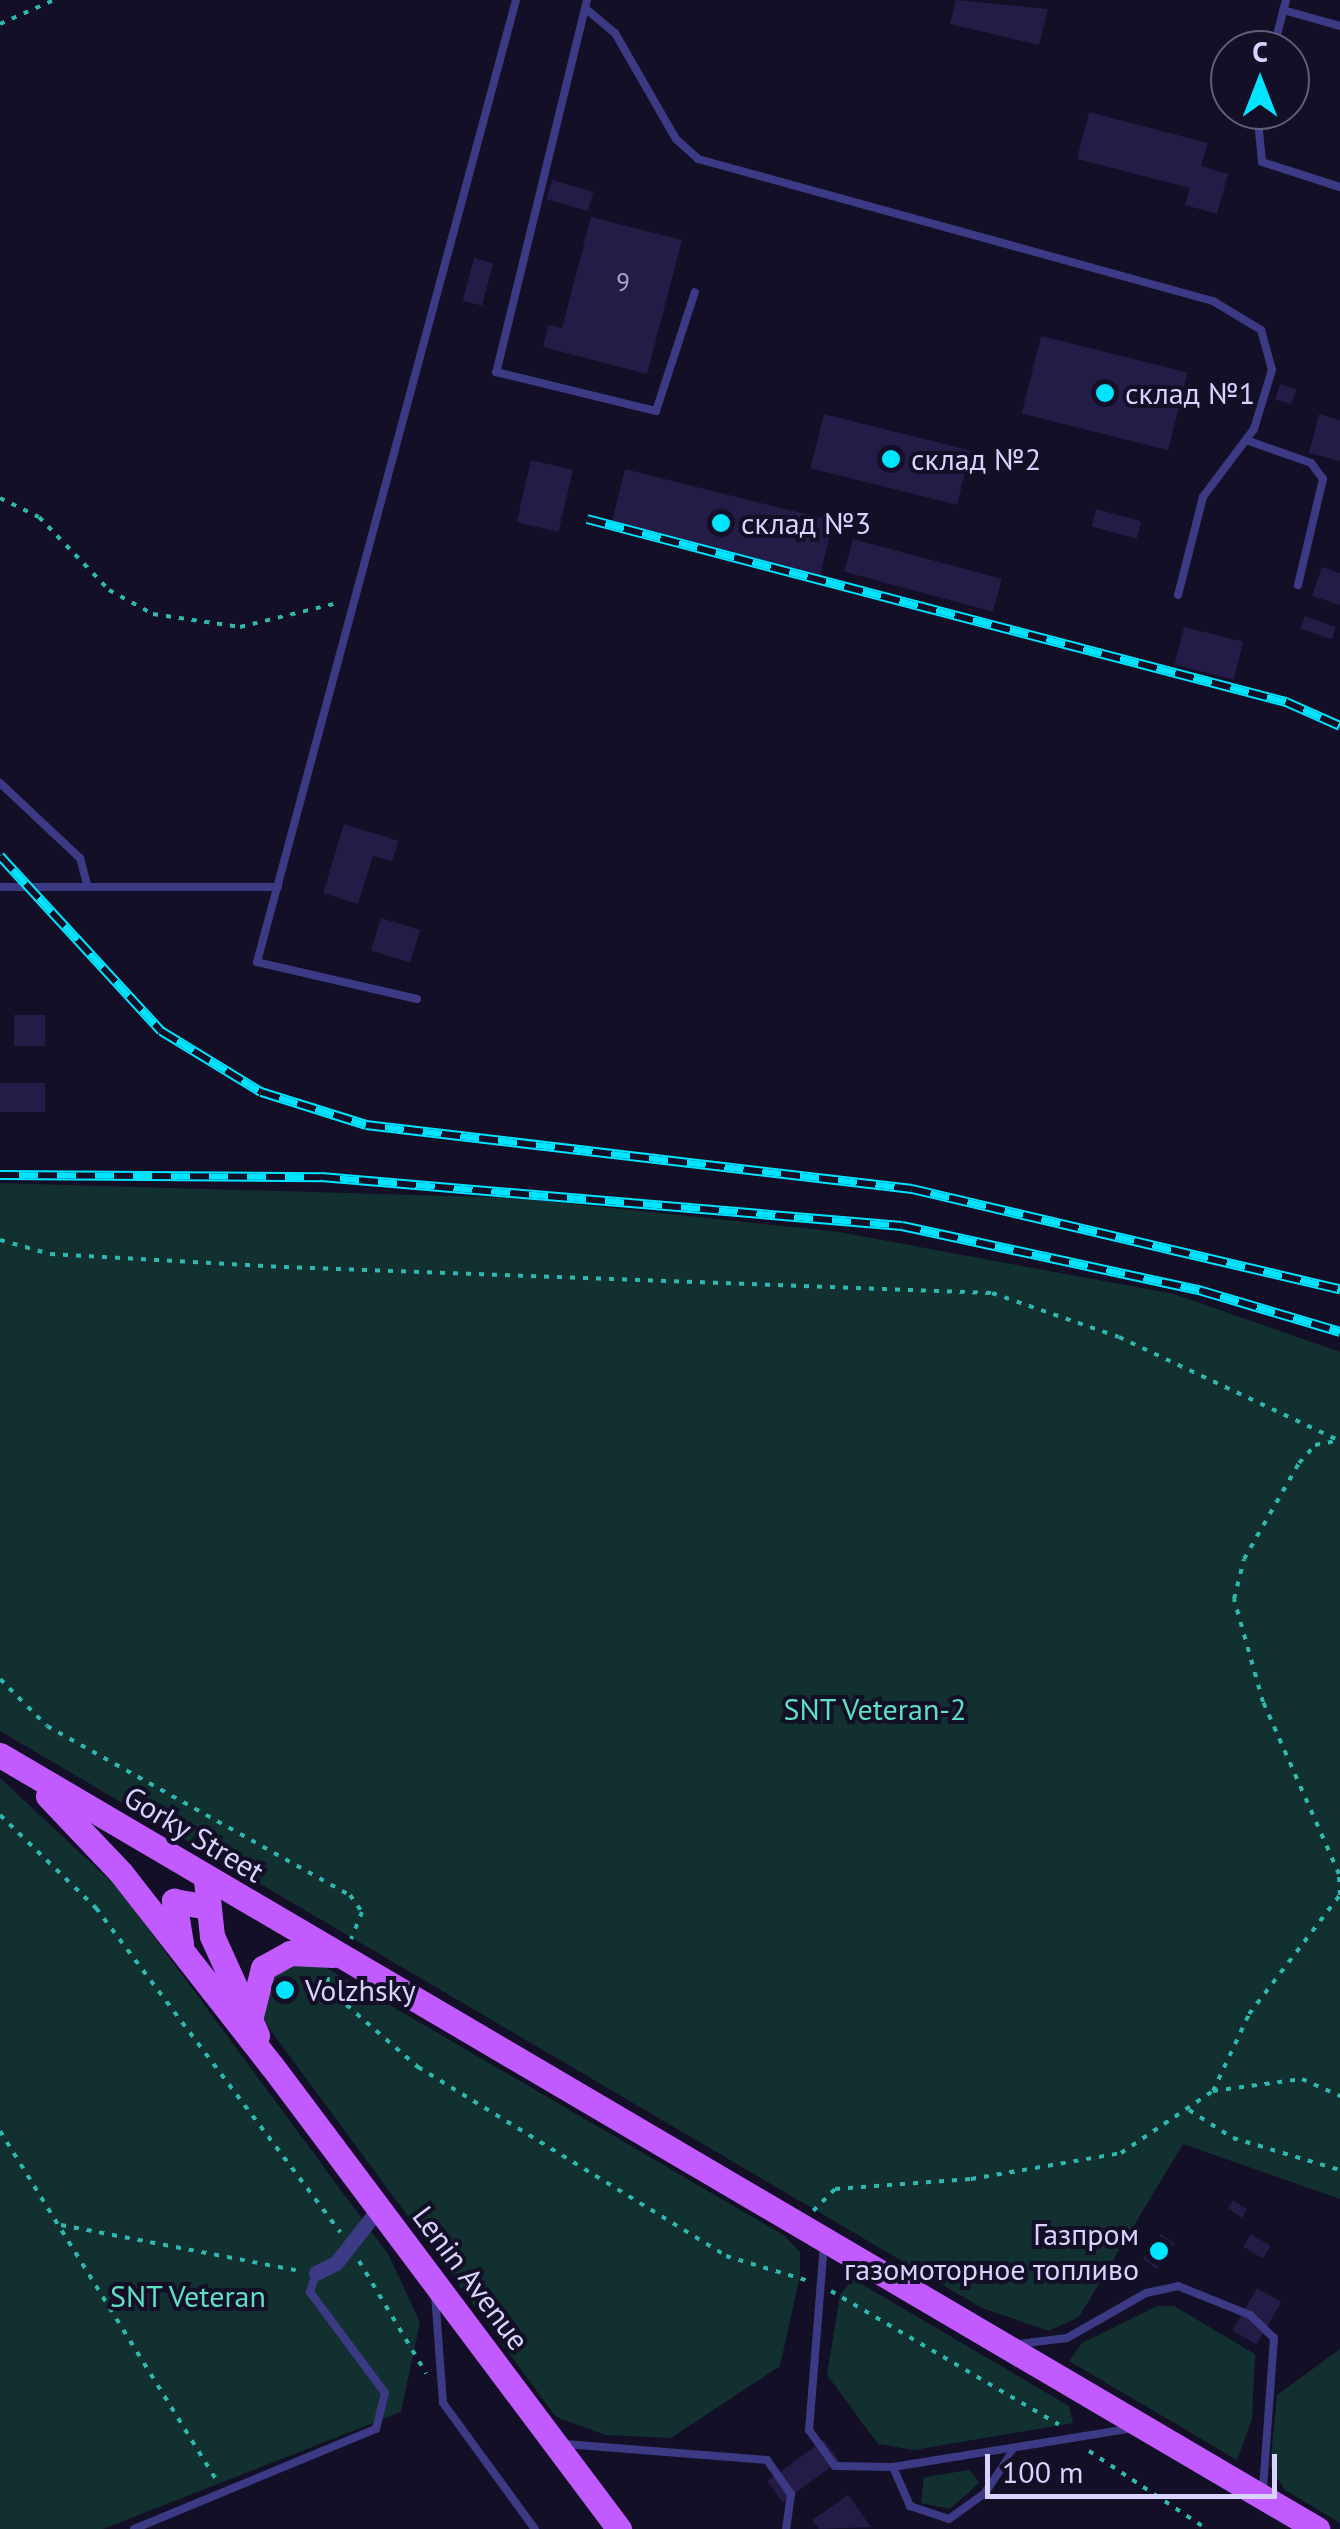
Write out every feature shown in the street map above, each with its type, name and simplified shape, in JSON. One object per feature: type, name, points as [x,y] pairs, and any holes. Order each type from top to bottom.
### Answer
[{"type":"main road","name":"Gorky Street","points":[[8,1760],[206,1880],[1317,2529]]},
{"type":"main road","name":"Lenin Avenue","points":[[8,1760],[122,1874],[272,2066],[619,2529]]},
{"type":"main road","name":"Lenin Avenue","points":[[206,1880],[206,1907],[272,2066]]},
{"type":"main road","points":[[189,1963],[174,1901],[185,1896],[206,1907]]},
{"type":"main road","points":[[250,2020],[262,1968],[290,1953],[340,1956]]},
{"type":"street","points":[[316,2273],[350,2246],[378,2208]]},
{"type":"lane","points":[[417,999],[258,962],[516,0]]},
{"type":"lane","points":[[586,4],[496,372],[656,410],[695,292]]},
{"type":"lane","points":[[586,4],[615,33],[676,139],[698,158],[1240,311],[1261,330],[1272,370],[1249,441],[1203,497],[1178,595]]},
{"type":"lane","points":[[1278,30],[1285,5],[1340,26]]},
{"type":"lane","points":[[1259,130],[1262,162],[1340,186]]},
{"type":"lane","points":[[1249,441],[1311,463],[1323,479],[1298,585]]},
{"type":"lane","points":[[0,783],[80,858],[88,887]]},
{"type":"lane","points":[[0,887],[278,887]]},
{"type":"lane","points":[[824,2239],[823,2287],[808,2430],[834,2466],[893,2468],[1080,2443],[1142,2425]]},
{"type":"lane","points":[[134,2529],[376,2430],[385,2393],[310,2292],[316,2273]]},
{"type":"lane","points":[[435,2285],[442,2403],[536,2529]]},
{"type":"lane","points":[[988,2335],[1015,2344],[1067,2338],[1146,2293],[1178,2286],[1250,2315],[1274,2338],[1260,2484],[1283,2509]]},
{"type":"lane","points":[[555,2444],[767,2460],[792,2494],[786,2529]]},
{"type":"lane","points":[[893,2468],[910,2506],[949,2519],[985,2494],[1012,2452]]},
{"type":"path","points":[[0,24],[54,0]]},
{"type":"path","points":[[0,498],[39,517],[109,590],[154,614],[240,627],[356,596]]},
{"type":"path","points":[[0,1240],[50,1254],[284,1267],[992,1293],[1118,1337],[1339,1441]]},
{"type":"path","points":[[800,2226],[835,2189],[971,2179],[1121,2153],[1213,2091],[1249,2014],[1340,1894],[1263,1702],[1234,1599],[1244,1559],[1299,1463],[1315,1445],[1339,1441]]},
{"type":"path","points":[[0,1679],[46,1726],[350,1894],[362,1912],[327,1988],[418,2067],[726,2256],[823,2287],[1080,2443],[1207,2529]]},
{"type":"path","points":[[0,1815],[96,1908],[350,2246],[442,2403]]},
{"type":"path","points":[[1213,2091],[1302,2079],[1340,2096]]},
{"type":"path","points":[[1189,2110],[1232,2138],[1340,2170]]},
{"type":"path","points":[[0,2131],[219,2495]]},
{"type":"path","points":[[60,2225],[316,2273]]},
{"type":"green space","name":"SNT Veteran-2","points":[[0,1183],[517,1198],[839,1232],[1174,1294],[1340,1352],[1340,2199],[1183,2144],[1079,2317],[1049,2331],[982,2308],[0,1731]]},
{"type":"green space","name":"SNT Veteran","points":[[0,1778],[119,1889],[388,2254],[420,2322],[401,2412],[103,2529],[0,2529]]},
{"type":"green space","points":[[294,1964],[323,1966],[785,2236],[800,2252],[800,2276],[780,2366],[671,2438],[606,2435],[556,2417],[263,2020],[272,1974]]},
{"type":"green space","points":[[853,2279],[1069,2406],[1073,2423],[914,2450],[878,2444],[827,2375],[840,2295]]},
{"type":"green space","points":[[1157,2306],[1174,2306],[1255,2354],[1252,2419],[1237,2460],[1069,2361],[1082,2343]]},
{"type":"green space","points":[[1340,2349],[1340,2523],[1285,2490],[1270,2467],[1277,2395]]},
{"type":"green space","points":[[970,2470],[979,2483],[950,2509],[921,2503],[924,2477]]},
{"type":"building","points":[[956,0],[1048,9],[1039,45],[950,24]]},
{"type":"building","points":[[1089,112],[1208,143],[1201,166],[1228,174],[1217,214],[1185,205],[1190,188],[1077,159]]},
{"type":"building","points":[[552,180],[593,192],[588,211],[546,199]]},
{"type":"building","points":[[591,217],[682,240],[647,374],[543,347],[548,325],[562,328]]},
{"type":"building","points":[[474,258],[493,263],[482,306],[463,301]]},
{"type":"building","name":"склад №1","points":[[1041,336],[1188,373],[1168,450],[1022,414]]},
{"type":"building","points":[[1280,384],[1296,389],[1292,404],[1275,399]]},
{"type":"building","name":"склад №2","points":[[824,414],[971,451],[957,505],[810,468]]},
{"type":"building","points":[[1319,414],[1340,420],[1340,461],[1309,453]]},
{"type":"building","points":[[531,460],[573,470],[559,532],[517,522]]},
{"type":"building","name":"склад №3","points":[[625,469],[834,521],[820,577],[611,525]]},
{"type":"building","points":[[1096,509],[1141,521],[1137,539],[1091,526]]},
{"type":"building","points":[[853,539],[1002,579],[993,612],[844,572]]},
{"type":"building","points":[[1322,567],[1340,573],[1340,605],[1312,596]]},
{"type":"building","points":[[1305,616],[1336,627],[1332,640],[1301,628]]},
{"type":"building","points":[[1184,627],[1243,642],[1234,680],[1175,665]]},
{"type":"building","points":[[344,824],[399,841],[392,861],[373,856],[358,904],[323,893]]},
{"type":"building","points":[[381,918],[420,930],[410,963],[371,951]]},
{"type":"building","points":[[14,1015],[45,1015],[45,1046],[14,1046]]},
{"type":"building","points":[[0,1083],[45,1083],[45,1112],[0,1112]]},
{"type":"building","points":[[1233,2200],[1247,2209],[1242,2218],[1228,2208]]},
{"type":"building","points":[[1161,2234],[1175,2244],[1157,2269],[1143,2259]]},
{"type":"building","points":[[1251,2234],[1271,2246],[1263,2259],[1243,2247]]},
{"type":"building","points":[[1257,2288],[1281,2302],[1257,2344],[1232,2330]]},
{"type":"building","points":[[824,2440],[839,2461],[783,2502],[767,2481]]},
{"type":"building","points":[[848,2495],[871,2527],[819,2529],[812,2520]]},
{"type":"railway","points":[[587,519],[1286,702],[1340,726]]},
{"type":"railway","points":[[0,856],[161,1031],[261,1092],[366,1125],[912,1189],[1340,1289]]},
{"type":"railway","points":[[0,1175],[321,1177],[902,1226],[1202,1291],[1340,1332]]},
{"type":"place","name":"склад №1","points":[[1105,393]]},
{"type":"place","name":"склад №2","points":[[891,459]]},
{"type":"place","name":"склад №3","points":[[721,523]]},
{"type":"place","name":"Volzhsky","points":[[285,1990]]},
{"type":"place","name":"Газпром газомоторное топливо","points":[[1159,2251]]}]
